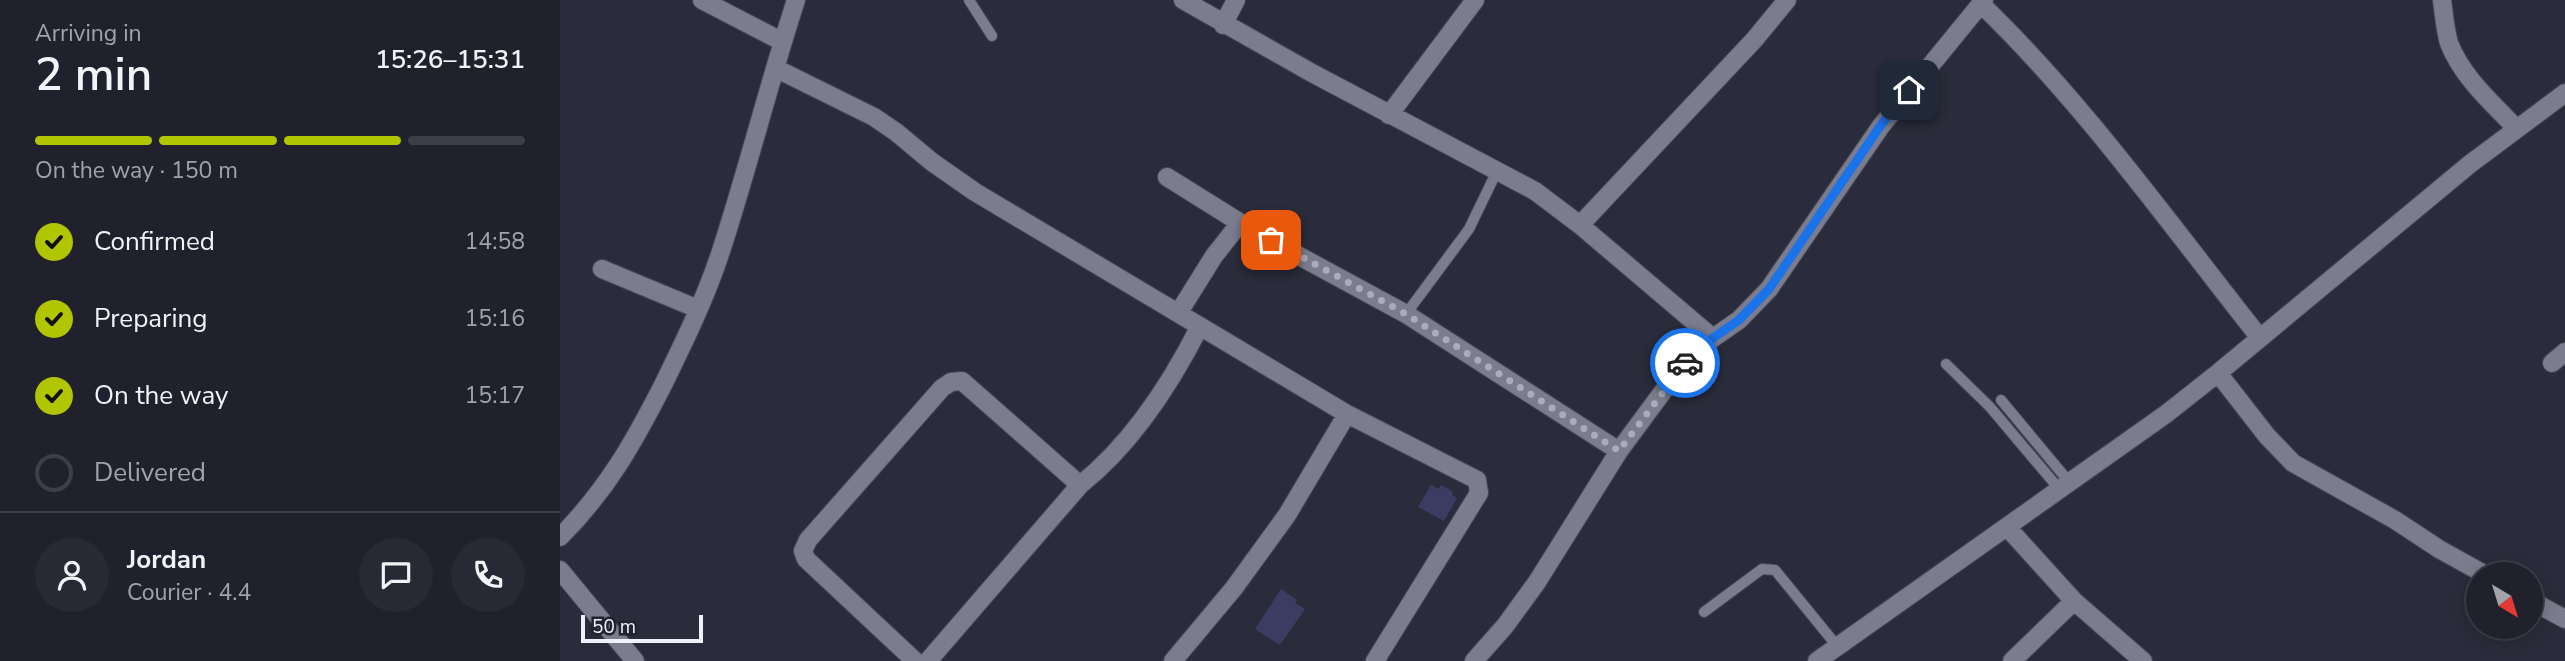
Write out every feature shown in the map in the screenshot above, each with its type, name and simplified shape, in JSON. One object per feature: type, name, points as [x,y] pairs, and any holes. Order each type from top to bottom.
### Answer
[{"type":"street","points":[[702,0],[783,42]]},
{"type":"street","points":[[560,537],[614,475],[654,402],[698,309],[720,253],[796,0]]},
{"type":"street","points":[[1183,0],[1223,25],[1535,191],[1580,225],[1713,338]]},
{"type":"street","points":[[1223,25],[1236,0]]},
{"type":"street","points":[[1389,115],[1475,0]]},
{"type":"street","points":[[1580,225],[1754,40],[1787,0]]},
{"type":"street","points":[[2442,0],[2449,42],[2458,61],[2480,90],[2517,129]]},
{"type":"street","points":[[1474,661],[1505,626],[1537,583],[1619,451],[1684,363],[1739,320],[1769,289],[1881,125],[1982,2],[2067,95],[2260,338]]},
{"type":"street","points":[[775,68],[874,117],[975,191],[1347,414],[1477,480],[1479,493],[1375,661]]},
{"type":"street","points":[[1817,661],[2065,486],[2218,373],[2470,164],[2565,93]]},
{"type":"street","points":[[1167,177],[1240,223],[1406,314],[1619,451]]},
{"type":"street","points":[[1179,312],[1214,256],[1240,223]]},
{"type":"street","points":[[602,269],[698,309]]},
{"type":"street","points":[[928,661],[1080,485],[1123,446],[1186,354],[1200,326]]},
{"type":"street","points":[[2218,373],[2267,436],[2293,463],[2395,520],[2466,564]]},
{"type":"street","points":[[915,661],[806,559],[803,551],[808,540],[943,388],[951,382],[962,381],[1080,485]]},
{"type":"street","points":[[1172,661],[1234,587],[1287,515],[1347,414]]},
{"type":"street","points":[[2007,527],[2074,601],[2143,661]]},
{"type":"street","points":[[560,570],[635,661]]},
{"type":"street","points":[[2012,661],[2074,601]]},
{"type":"street","points":[[2543,607],[2565,619]]},
{"type":"lane","points":[[969,0],[992,36]]},
{"type":"lane","points":[[1406,314],[1469,229],[1497,171]]},
{"type":"lane","points":[[1946,363],[2065,486]]},
{"type":"lane","points":[[2001,400],[2065,486]]},
{"type":"lane","points":[[1704,612],[1762,569],[1775,570],[1837,646]]},
{"type":"building","points":[[1431,485],[1439,489],[1441,485],[1453,492],[1452,495],[1457,498],[1444,521],[1418,507]]},
{"type":"building","points":[[1281,589],[1305,609],[1280,645],[1255,629]]},
{"type":"way so far","points":[[1271,240],[1406,314],[1619,451],[1685,363]]},
{"type":"route","points":[[1685,363],[1757,304],[1881,125],[1909,90]]}]
